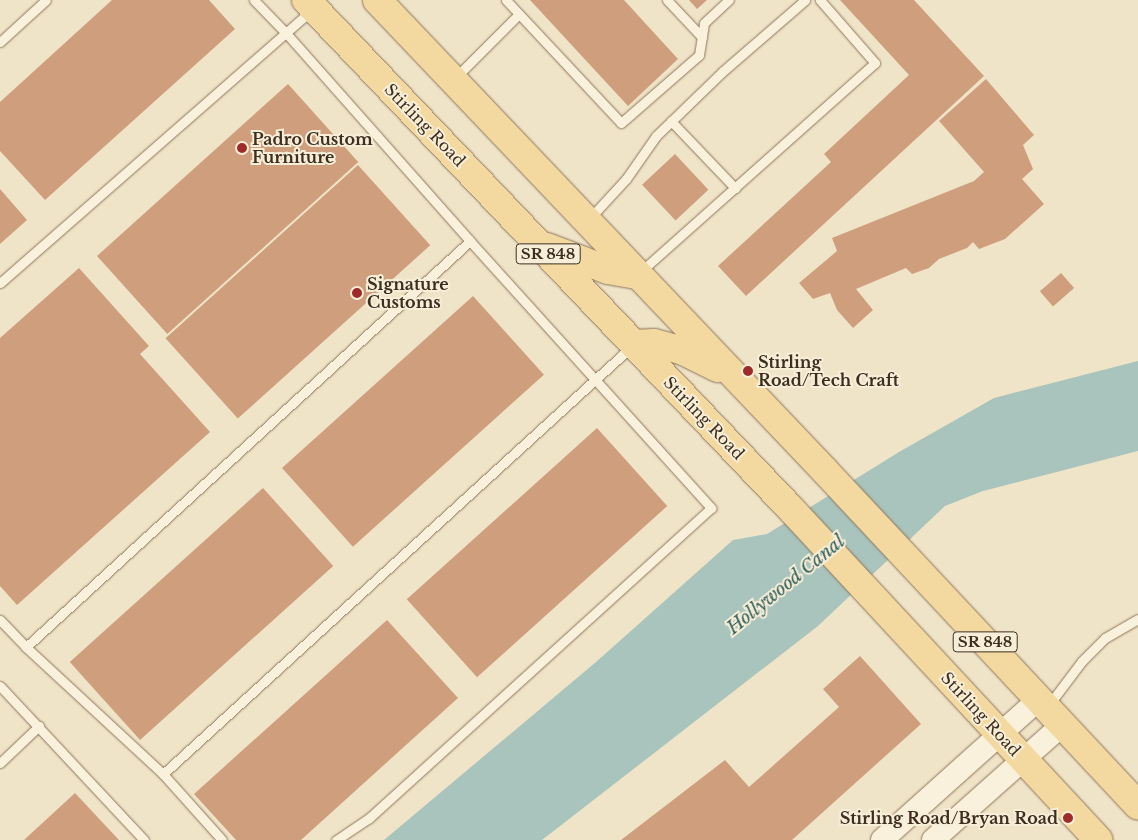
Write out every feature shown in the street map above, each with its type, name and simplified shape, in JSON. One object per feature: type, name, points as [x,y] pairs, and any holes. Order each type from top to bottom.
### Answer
[{"type":"main road","name":"SR 848","points":[[377,0],[825,471],[1138,806]]},
{"type":"main road","name":"Stirling Road","points":[[310,5],[790,508],[1098,840]]},
{"type":"main road","points":[[537,243],[592,265],[637,275]]},
{"type":"main road","points":[[634,344],[654,343],[683,351],[733,375]]},
{"type":"street","points":[[882,840],[999,735],[1049,711]]},
{"type":"street","points":[[933,840],[1023,760],[1049,711]]},
{"type":"lane","points":[[0,42],[46,0]]},
{"type":"lane","points":[[254,0],[286,33],[470,241],[596,378],[711,508],[369,818],[336,840]]},
{"type":"lane","points":[[506,0],[621,123],[699,55],[704,23],[729,0]]},
{"type":"lane","points":[[667,0],[702,37]]},
{"type":"lane","points":[[587,222],[626,179],[656,136],[722,72],[805,0]]},
{"type":"lane","points":[[637,275],[875,63],[820,0]]},
{"type":"lane","points":[[0,283],[286,33],[310,5]]},
{"type":"lane","points":[[452,80],[518,15]]},
{"type":"lane","points":[[671,121],[735,188]]},
{"type":"lane","points":[[26,647],[470,241]]},
{"type":"lane","points":[[164,774],[634,344]]},
{"type":"lane","points":[[1049,711],[1082,661],[1105,638],[1138,618]]},
{"type":"lane","points":[[0,620],[26,647],[164,774],[222,840]]},
{"type":"lane","points":[[0,686],[144,840]]},
{"type":"lane","points":[[0,763],[39,726]]},
{"type":"water","name":"Hollywood Canal","points":[[1138,361],[1138,451],[983,491],[945,506],[818,626],[542,840],[384,840],[596,662],[733,540],[767,534],[899,452],[994,398]]},
{"type":"building","points":[[112,0],[209,0],[235,29],[45,200],[0,151],[0,102]]},
{"type":"building","points":[[530,0],[624,0],[678,59],[628,106]]},
{"type":"building","points":[[689,0],[707,0],[697,9]]},
{"type":"building","points":[[840,0],[914,0],[984,76],[746,296],[718,266],[831,162],[824,154],[909,75]]},
{"type":"building","points":[[986,79],[1034,135],[1023,145],[1033,169],[1022,179],[1044,204],[1005,239],[979,249],[973,242],[967,248],[939,259],[929,268],[912,274],[906,268],[856,289],[873,310],[853,328],[837,310],[830,293],[813,299],[799,283],[837,251],[832,238],[974,181],[984,172],[939,121]]},
{"type":"building","points":[[288,84],[358,162],[167,334],[97,256]]},
{"type":"building","points":[[675,154],[708,190],[676,221],[642,185]]},
{"type":"building","points":[[358,165],[430,245],[238,419],[166,338]]},
{"type":"building","points":[[0,189],[27,220],[0,244]]},
{"type":"building","points":[[79,268],[149,346],[140,354],[210,432],[17,605],[0,586],[0,338]]},
{"type":"building","points":[[1061,273],[1074,288],[1053,306],[1040,291]]},
{"type":"building","points":[[473,296],[544,375],[353,547],[282,468]]},
{"type":"building","points":[[597,428],[667,506],[477,677],[407,599]]},
{"type":"building","points":[[263,488],[333,566],[140,740],[70,662]]},
{"type":"building","points":[[387,620],[458,698],[301,840],[236,840],[194,794]]},
{"type":"building","points":[[860,656],[921,724],[792,840],[621,840],[725,760],[749,787],[839,707],[823,689]]},
{"type":"building","points":[[75,793],[119,840],[24,840]]},
{"type":"place","name":"Padro Custom Furniture","points":[[242,148]]},
{"type":"place","name":"Signature Customs","points":[[357,293]]},
{"type":"place","name":"Stirling Road/Tech Craft","points":[[748,371]]},
{"type":"place","name":"Stirling Road/Bryan Road","points":[[1068,818]]}]
